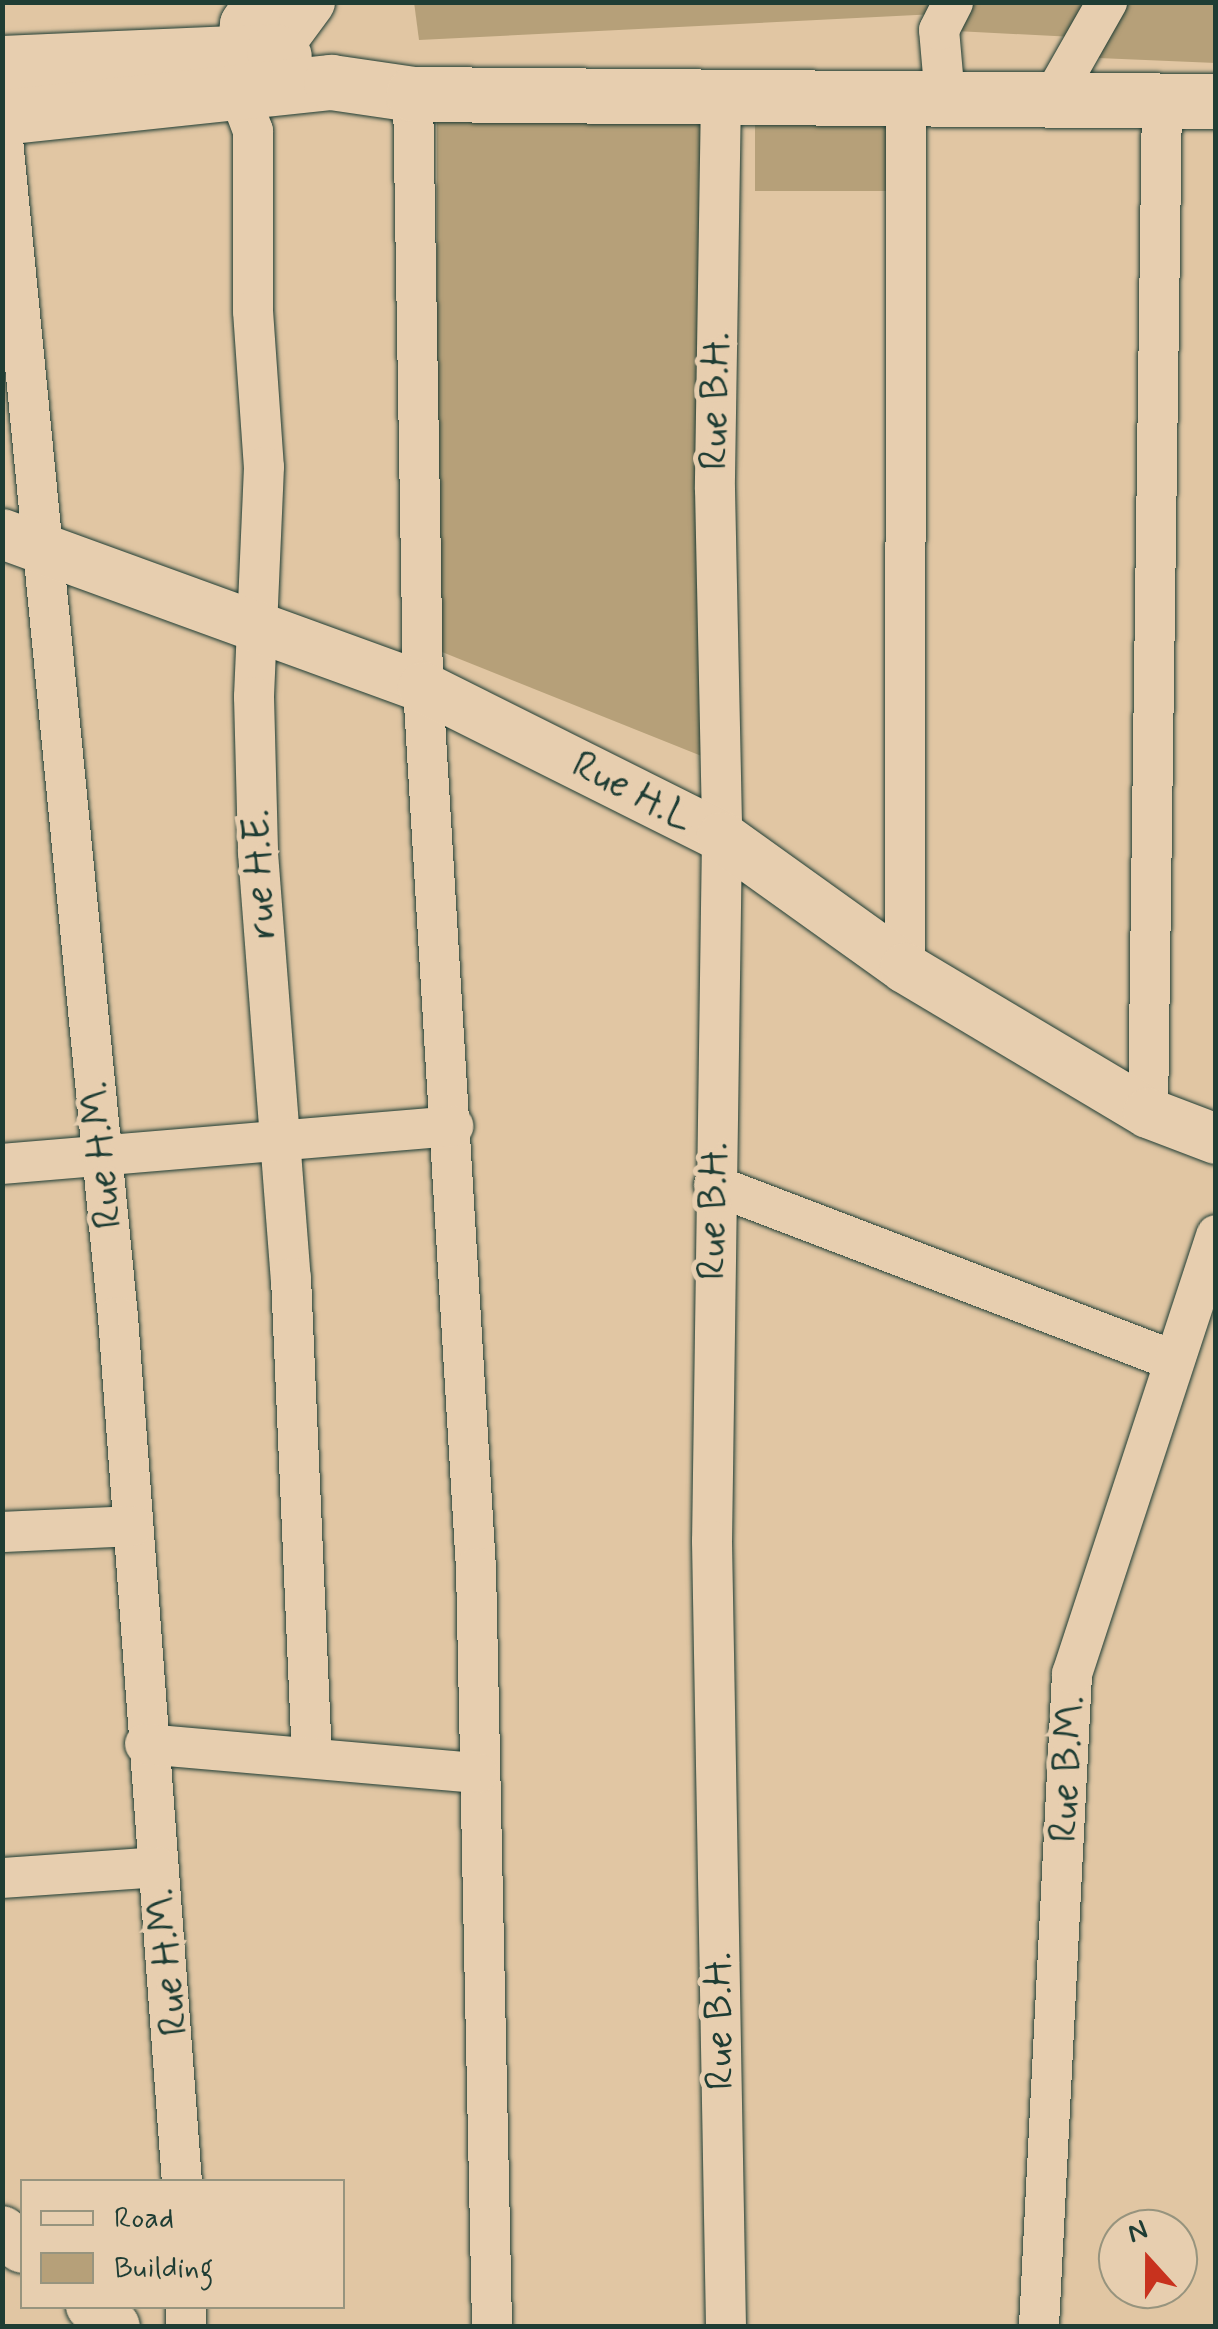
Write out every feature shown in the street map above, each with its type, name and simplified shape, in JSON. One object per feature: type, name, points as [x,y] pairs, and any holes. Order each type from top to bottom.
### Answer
[{"type":"main road","points":[[2,64],[255,70],[413,94],[1216,100]]},
{"type":"main road","points":[[2,117],[255,70]]},
{"type":"street","points":[[255,70],[310,2]]},
{"type":"street","points":[[905,968],[926,98],[939,30],[953,2]]},
{"type":"street","points":[[1052,100],[1106,2]]},
{"type":"street","name":"rue H.E.","points":[[255,70],[253,311],[264,467],[254,766],[299,1414],[312,1754]]},
{"type":"street","points":[[413,94],[423,688],[453,1126],[476,1568],[492,2326]]},
{"type":"street","name":"Rue B.H.","points":[[720,95],[715,489],[722,837],[714,1185],[712,1541],[726,2326]]},
{"type":"street","points":[[1148,1112],[1162,100]]},
{"type":"street","name":"Rue H.M.","points":[[2,130],[20,540],[103,1156],[145,1744],[179,2074],[182,2179]]},
{"type":"street","name":"Rue H.L","points":[[20,540],[260,624],[423,688],[722,837],[905,968],[1148,1112],[1216,1140]]},
{"type":"street","points":[[2,1164],[453,1126]]},
{"type":"street","points":[[714,1185],[1173,1360]]},
{"type":"street","name":"Rue B.M.","points":[[1039,2326],[1072,1674],[1216,1234]]},
{"type":"street","points":[[2,1532],[132,1526]]},
{"type":"street","points":[[145,1744],[312,1754],[478,1772]]},
{"type":"street","points":[[2,1878],[158,1867]]},
{"type":"street","points":[[95,2309],[115,2326]]},
{"type":"building","points":[[414,2],[942,2],[936,14],[419,40]]},
{"type":"building","points":[[970,2],[1094,2],[1074,37],[956,31]]},
{"type":"building","points":[[1129,2],[1216,2],[1216,63],[1098,58]]},
{"type":"building","points":[[755,101],[889,101],[889,191],[755,191]]},
{"type":"building","points":[[437,104],[701,106],[704,757],[437,650]]}]
